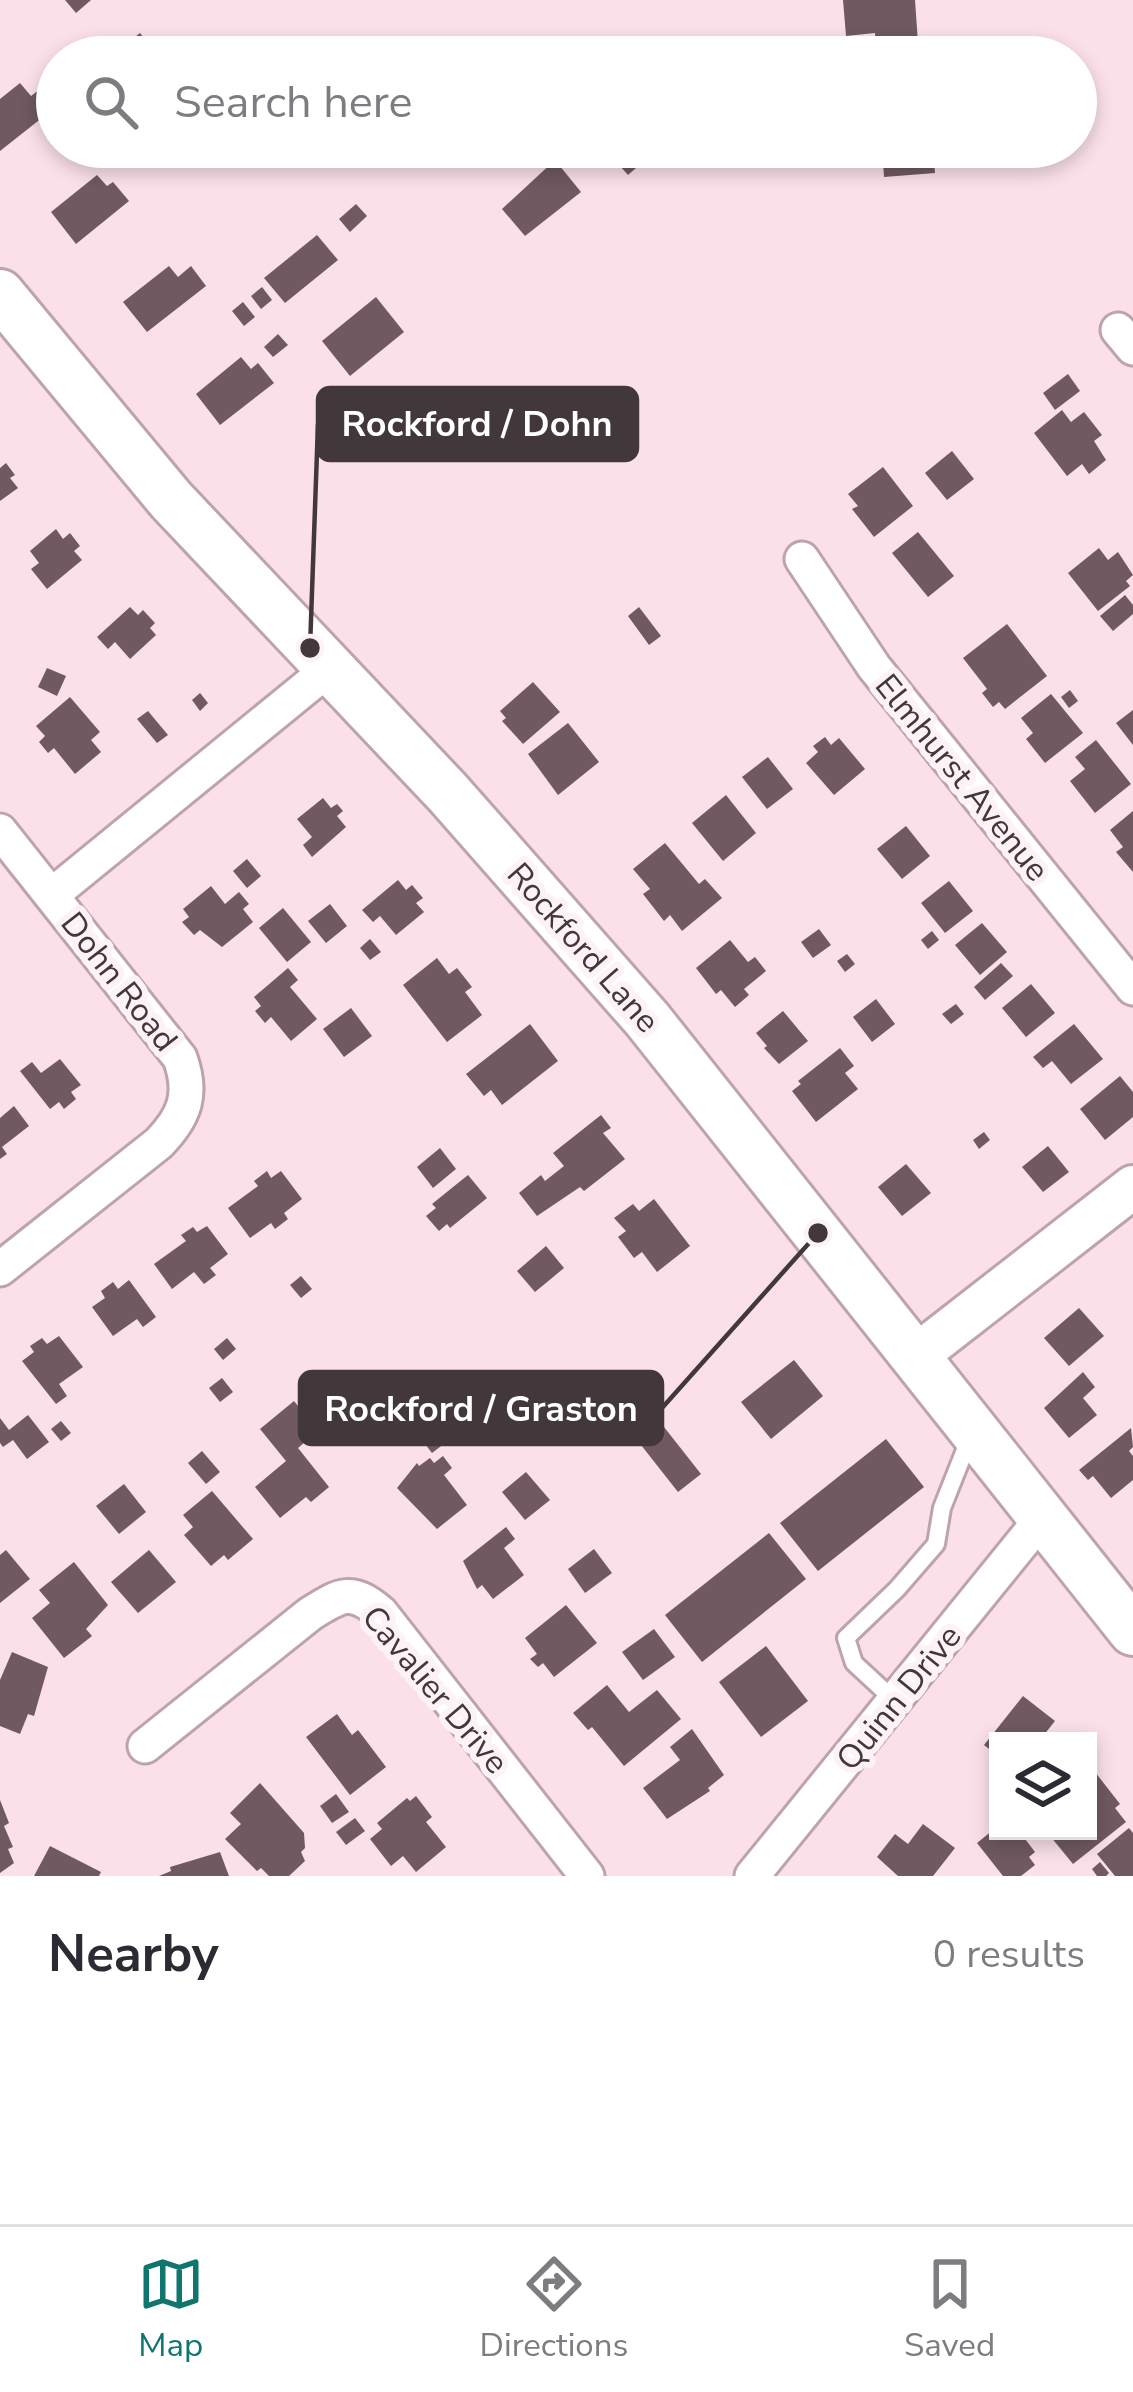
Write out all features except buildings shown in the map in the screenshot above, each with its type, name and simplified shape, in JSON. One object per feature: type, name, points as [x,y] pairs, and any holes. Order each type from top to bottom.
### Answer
[{"type":"main road","name":"Rockford Lane","points":[[0,294],[172,500],[525,877],[647,1019],[1133,1631]]},
{"type":"street","name":"Elmhurst Avenue","points":[[802,559],[874,667],[1133,988]]},
{"type":"street","name":"Dohn Road","points":[[0,1269],[159,1143],[178,1123],[188,1098],[180,1058],[52,894],[330,668]]},
{"type":"street","points":[[0,831],[52,894]]},
{"type":"street","points":[[916,1356],[1133,1187]]},
{"type":"street","name":"Quinn Drive","points":[[752,1876],[1043,1517]]},
{"type":"street","name":"Cavalier Drive","points":[[145,1746],[310,1614],[337,1597],[365,1600],[381,1613],[587,1876]]},
{"type":"lane","points":[[896,1702],[854,1664],[845,1639],[936,1544],[942,1508],[973,1428]]},
{"type":"place","name":"Rockford / Dohn","points":[[310,648]]},
{"type":"place","name":"Rockford / Graston","points":[[818,1233]]}]
